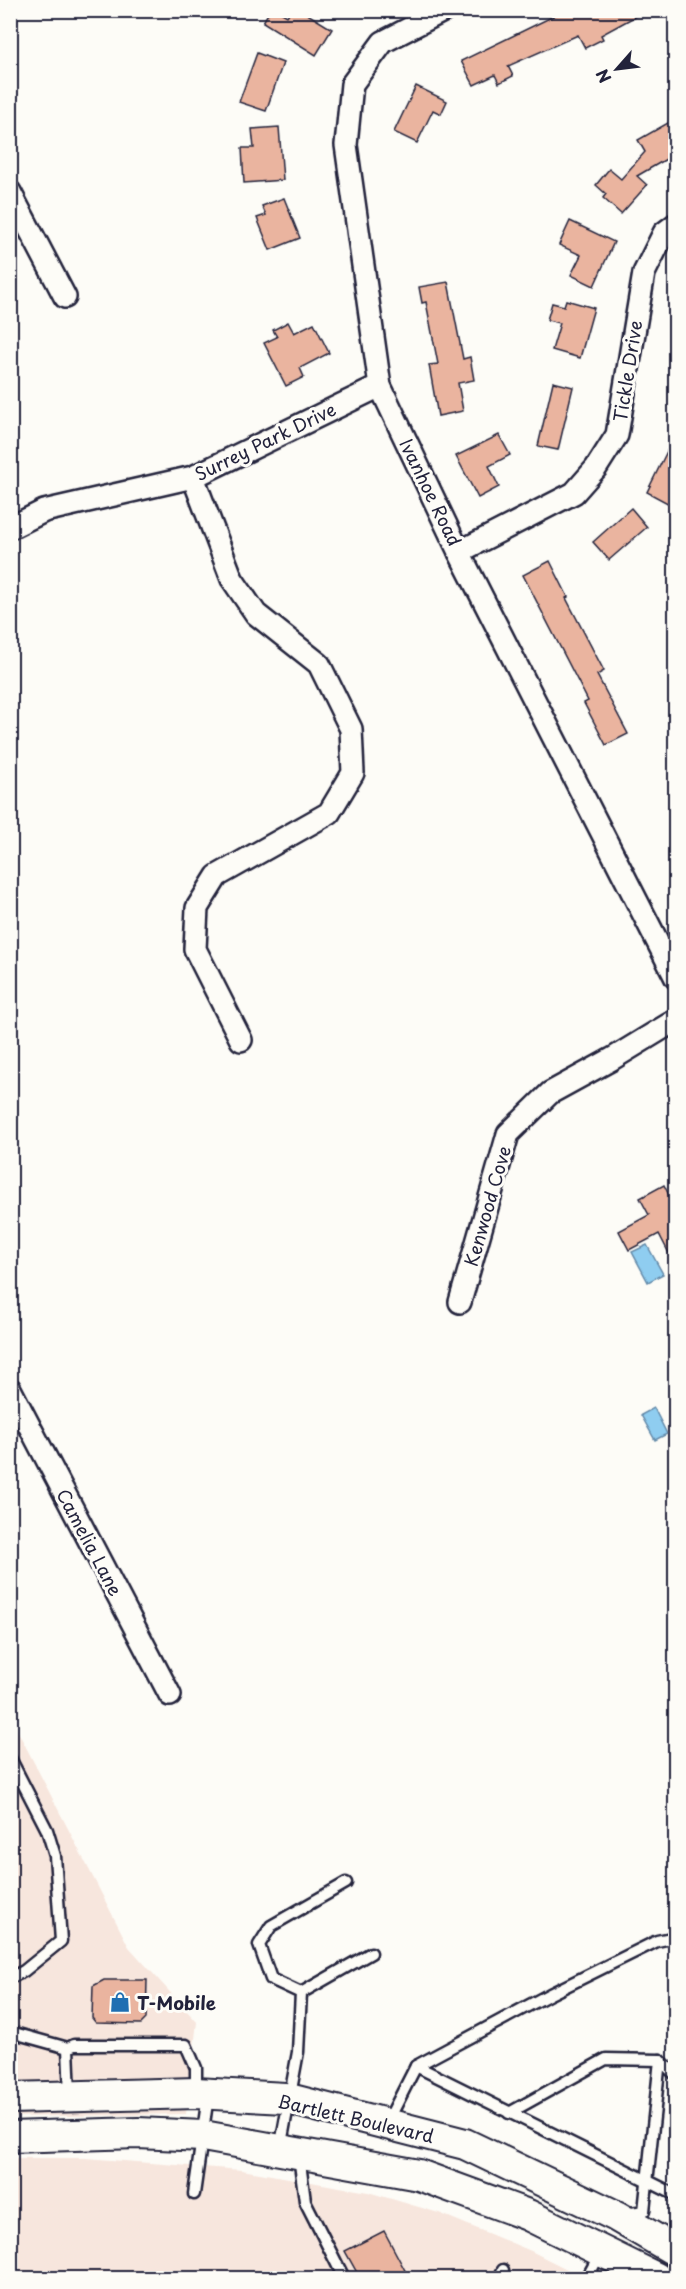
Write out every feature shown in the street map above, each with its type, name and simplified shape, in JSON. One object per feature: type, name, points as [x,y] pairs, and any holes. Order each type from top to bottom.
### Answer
[{"type":"main road","name":"Bartlett Boulevard","points":[[10,2098],[202,2094],[288,2098],[465,2144],[616,2216],[675,2250]]},
{"type":"main road","points":[[10,2137],[138,2133],[203,2136],[419,2175],[528,2215],[656,2278]]},
{"type":"main road","points":[[601,2251],[616,2216]]},
{"type":"street","name":"Ivanhoe Road","points":[[445,10],[383,42],[352,84],[346,145],[380,386],[459,552],[675,978]]},
{"type":"street","points":[[10,192],[16,218],[65,297]]},
{"type":"street","name":"Tickle Drive","points":[[459,552],[574,494],[596,468],[617,435],[644,273],[664,233],[675,224]]},
{"type":"street","name":"Surrey Park Drive","points":[[10,528],[44,511],[193,477],[380,386]]},
{"type":"street","points":[[193,477],[232,579],[256,614],[319,664],[351,729],[353,773],[329,813],[217,876],[197,908],[195,949],[240,1040]]},
{"type":"street","name":"Kenwood Cove","points":[[460,1302],[508,1134],[550,1093],[629,1049],[675,1020]]},
{"type":"street","name":"Camelia Lane","points":[[10,1389],[170,1695]]},
{"type":"lane","points":[[10,1758],[47,1830],[55,1856],[61,1941],[24,1971],[10,1978]]},
{"type":"lane","points":[[301,1993],[271,1979],[259,1945],[271,1926],[346,1883]]},
{"type":"lane","points":[[387,2124],[416,2066],[550,1994],[657,1941],[675,1937]]},
{"type":"lane","points":[[301,1993],[371,1953]]},
{"type":"lane","points":[[301,1993],[298,2052],[288,2098],[289,2151],[305,2202],[344,2278]]},
{"type":"lane","points":[[10,2030],[68,2048],[74,2044],[186,2045],[196,2068],[202,2094],[203,2136],[194,2194]]},
{"type":"lane","points":[[68,2048],[70,2097]]},
{"type":"lane","points":[[509,2113],[606,2059],[660,2060],[675,2075]]},
{"type":"lane","points":[[616,2216],[644,2211],[660,2060]]},
{"type":"lane","points":[[416,2066],[675,2195]]},
{"type":"lane","points":[[587,2278],[601,2251]]},
{"type":"shaded area","points":[[10,1716],[129,1947],[197,2022],[186,2114],[11,2117]]},
{"type":"shaded area","points":[[11,2158],[85,2158],[242,2170],[368,2192],[439,2213],[531,2251],[585,2278],[11,2278]]},
{"type":"water","points":[[647,1245],[663,1274],[648,1282],[632,1252]]},
{"type":"water","points":[[654,1408],[667,1434],[655,1440],[641,1415]]},
{"type":"building","points":[[270,10],[277,10],[287,16],[291,10],[301,10],[332,29],[316,55],[263,22]]},
{"type":"building","points":[[566,10],[647,10],[601,35],[603,39],[585,48],[578,35],[508,66],[513,76],[499,83],[495,75],[474,85],[461,61]]},
{"type":"building","points":[[257,53],[283,63],[266,111],[239,102]]},
{"type":"building","points":[[416,86],[447,101],[441,114],[433,110],[417,143],[394,132]]},
{"type":"building","points":[[675,119],[675,154],[637,176],[647,185],[621,214],[603,198],[606,194],[596,185],[609,169],[621,179],[645,152],[638,140]]},
{"type":"building","points":[[279,127],[283,180],[244,183],[242,148],[254,148],[252,129]]},
{"type":"building","points":[[284,198],[300,238],[270,250],[257,218],[266,215],[262,206]]},
{"type":"building","points":[[570,221],[614,242],[594,286],[571,275],[581,255],[559,245]]},
{"type":"building","points":[[448,282],[463,359],[470,357],[474,380],[458,383],[463,411],[438,416],[429,365],[438,364],[426,302],[422,303],[419,287]]},
{"type":"building","points":[[566,300],[594,308],[580,358],[552,350],[560,323],[547,320],[552,303],[564,306]]},
{"type":"building","points":[[288,322],[294,333],[314,323],[329,353],[300,368],[304,377],[286,386],[264,343],[277,337],[273,330]]},
{"type":"building","points":[[553,382],[573,387],[558,450],[538,446]]},
{"type":"building","points":[[499,435],[510,455],[489,466],[499,487],[478,498],[456,456]]},
{"type":"building","points":[[675,435],[675,507],[647,492]]},
{"type":"building","points":[[631,508],[647,527],[609,560],[593,542]]},
{"type":"building","points":[[550,561],[568,597],[566,598],[604,671],[597,675],[628,734],[606,745],[584,703],[588,701],[523,575]]},
{"type":"building","points":[[664,1185],[675,1207],[675,1265],[659,1234],[629,1250],[619,1231],[649,1215],[640,1198]]},
{"type":"building","name":"T-Mobile","points":[[104,1980],[147,1980],[146,2019],[141,2024],[96,2023],[92,2018],[93,1986]]},
{"type":"building","points":[[384,2231],[409,2278],[360,2278],[345,2251]]},
{"type":"place","name":"T-Mobile","points":[[120,2002]]}]
